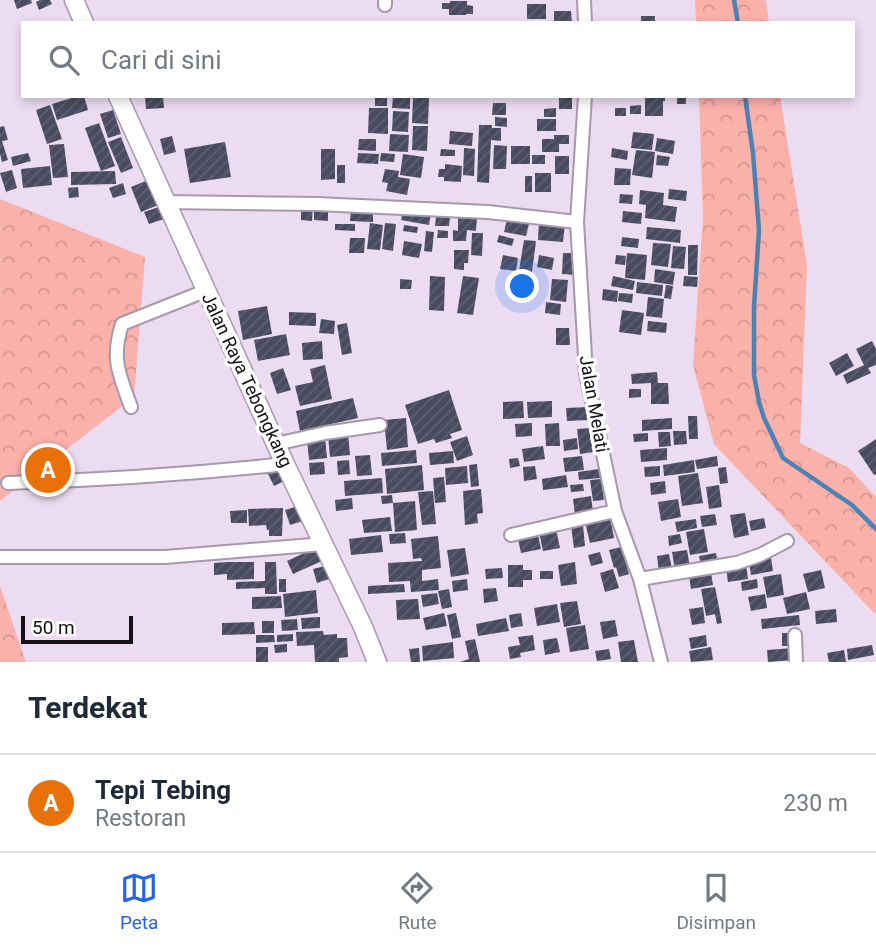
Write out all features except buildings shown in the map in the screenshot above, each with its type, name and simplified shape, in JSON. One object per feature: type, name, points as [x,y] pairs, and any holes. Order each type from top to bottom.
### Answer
[{"type":"main road","points":[[74,0],[83,21]]},
{"type":"main road","name":"Jalan Raya Tebongkang","points":[[119,98],[377,662]]},
{"type":"street","points":[[584,0],[585,21]]},
{"type":"street","name":"Jalan Melati","points":[[585,98],[578,222],[586,373],[615,511],[640,579],[662,662]]},
{"type":"street","points":[[166,202],[317,204],[488,212],[578,222]]},
{"type":"street","points":[[131,407],[117,359],[116,343],[122,324],[205,291]]},
{"type":"street","points":[[276,444],[380,425]]},
{"type":"street","points":[[8,483],[185,474],[285,464]]},
{"type":"street","points":[[511,535],[615,511]]},
{"type":"street","points":[[640,579],[737,563],[761,555],[787,541]]},
{"type":"street","points":[[0,557],[165,557],[324,544]]},
{"type":"street","points":[[795,635],[796,662]]},
{"type":"green space","points":[[695,0],[766,0],[769,21],[696,21]]},
{"type":"green space","points":[[699,98],[780,98],[807,265],[800,443],[849,468],[876,497],[876,615],[714,444],[693,365],[703,217]]},
{"type":"green space","points":[[0,199],[145,257],[134,397],[0,501]]},
{"type":"green space","points":[[0,586],[26,662],[0,662]]},
{"type":"waterway","points":[[734,0],[738,21]]},
{"type":"waterway","points":[[745,98],[759,230],[754,307],[754,375],[759,402],[783,458],[852,505],[876,529]]},
{"type":"place","name":"Tepi Tebing","points":[[48,470]]}]
